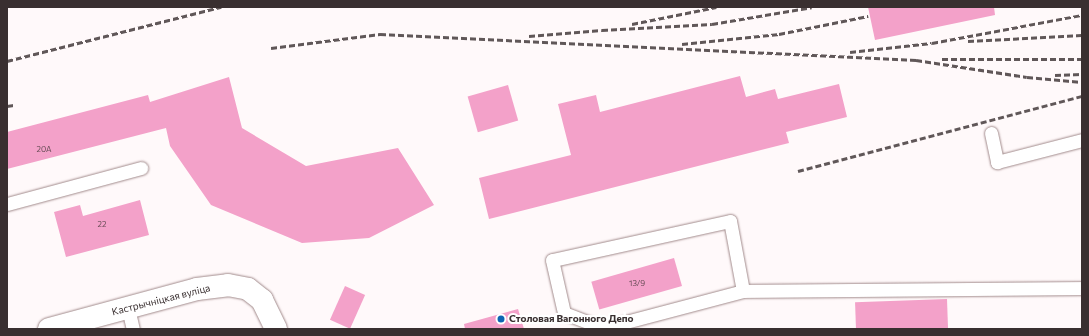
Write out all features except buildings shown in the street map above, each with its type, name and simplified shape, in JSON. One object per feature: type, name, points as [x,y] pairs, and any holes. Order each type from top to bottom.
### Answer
[{"type":"street","name":"Кастрычніцкая вуліца","points":[[49,329],[197,289],[228,285],[248,289],[262,300],[276,329]]},
{"type":"lane","points":[[991,133],[997,162],[1082,140]]},
{"type":"lane","points":[[7,204],[141,168]]},
{"type":"lane","points":[[743,291],[730,221],[552,260],[564,313],[603,328],[743,291],[1082,288]]},
{"type":"lane","points":[[128,308],[133,329]]},
{"type":"railway","points":[[7,61],[221,7]]},
{"type":"railway","points":[[632,24],[716,7]]},
{"type":"railway","points":[[529,36],[602,30],[712,24],[812,7]]},
{"type":"railway","points":[[850,52],[932,43],[1082,15]]},
{"type":"railway","points":[[682,44],[779,34],[868,16]]},
{"type":"railway","points":[[271,48],[380,34],[916,60],[1027,77],[1082,82]]},
{"type":"railway","points":[[968,41],[1082,35]]},
{"type":"railway","points":[[942,59],[1082,59]]},
{"type":"railway","points":[[1055,75],[1082,74]]},
{"type":"railway","points":[[798,171],[1082,96]]},
{"type":"railway","points":[[7,106],[14,105]]},
{"type":"place","name":"Столовая Вагонного Депо","points":[[501,319]]}]
